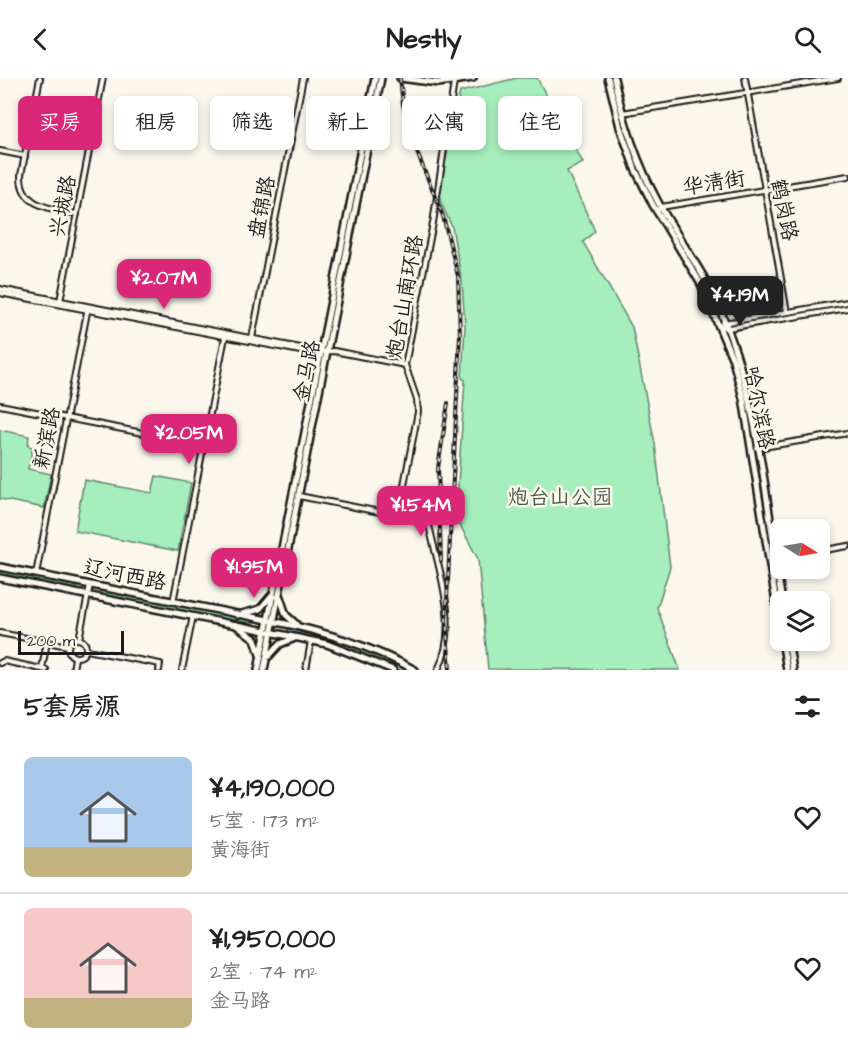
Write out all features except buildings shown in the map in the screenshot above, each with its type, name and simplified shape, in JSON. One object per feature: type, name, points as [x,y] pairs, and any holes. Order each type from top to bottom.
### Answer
[{"type":"main road","name":"金马路","points":[[264,670],[263,662],[375,78]]},
{"type":"main road","name":"金马路","points":[[277,590],[299,496],[323,353],[381,78]]},
{"type":"main road","points":[[400,78],[429,83],[454,82],[473,78]]},
{"type":"main road","name":"哈尔滨路","points":[[608,78],[619,114],[658,209],[702,272],[744,376],[754,449],[770,532]]},
{"type":"main road","name":"哈尔滨路","points":[[614,78],[619,114]]},
{"type":"main road","name":"辽河西路","points":[[0,567],[303,627],[367,647],[415,670]]},
{"type":"main road","name":"辽河西路","points":[[0,578],[312,640],[356,654],[393,670]]},
{"type":"main road","points":[[77,594],[79,583]]},
{"type":"main road","points":[[98,598],[100,587]]},
{"type":"main road","points":[[238,615],[260,609],[277,590],[286,615],[303,627]]},
{"type":"main road","points":[[285,634],[287,624]]},
{"type":"main road","points":[[236,625],[255,639],[263,662],[280,644],[301,638]]},
{"type":"main road","points":[[784,651],[787,670]]},
{"type":"main road","points":[[790,651],[793,670]]},
{"type":"main road","name":"金马路","points":[[258,670],[263,662]]},
{"type":"street","points":[[40,78],[21,181],[32,202],[42,207],[77,214]]},
{"type":"street","name":"兴城路","points":[[59,302],[104,78]]},
{"type":"street","name":"盘锦路","points":[[251,340],[303,78]]},
{"type":"street","name":"鹤岗路","points":[[745,78],[787,312]]},
{"type":"street","points":[[619,114],[838,78]]},
{"type":"street","name":"炮台山南环路","points":[[398,516],[418,412],[417,400],[405,365],[433,224],[454,82]]},
{"type":"street","points":[[0,151],[25,156]]},
{"type":"street","name":"华清街","points":[[658,209],[848,177]]},
{"type":"street","points":[[0,291],[251,340],[405,365]]},
{"type":"street","points":[[725,325],[848,302]]},
{"type":"street","name":"新滨路","points":[[35,574],[88,308]]},
{"type":"street","points":[[725,325],[848,308]]},
{"type":"street","points":[[173,602],[226,335]]},
{"type":"street","points":[[0,405],[204,445]]},
{"type":"street","points":[[754,449],[848,433]]},
{"type":"street","points":[[299,496],[425,521],[429,525],[448,612],[448,646],[438,670]]},
{"type":"street","points":[[830,549],[848,546]]},
{"type":"street","points":[[79,639],[90,585]]},
{"type":"street","points":[[182,670],[193,616]]},
{"type":"street","points":[[0,633],[68,646]]},
{"type":"street","points":[[79,639],[86,644],[87,650],[81,657],[75,658],[70,655],[68,646],[71,641],[79,639]]},
{"type":"street","points":[[306,670],[312,640]]},
{"type":"street","points":[[0,663],[4,661],[44,669],[47,642]]},
{"type":"street","points":[[87,650],[160,664],[159,670]]},
{"type":"street","points":[[73,670],[75,658]]},
{"type":"green space","name":"炮台山公园","points":[[517,78],[537,78],[547,96],[498,96],[498,150],[576,150],[583,163],[567,171],[595,231],[583,242],[632,327],[655,444],[670,567],[657,608],[680,670],[488,669],[478,559],[459,523],[458,486],[465,380],[462,378],[465,326],[462,282],[452,227],[438,196],[448,150],[486,150],[486,96],[459,96],[460,92]]},
{"type":"green space","points":[[0,430],[29,436],[28,446],[33,447],[28,469],[51,474],[44,508],[0,499]]},
{"type":"green space","points":[[156,476],[191,483],[178,551],[75,531],[84,480],[152,493]]},
{"type":"green space","points":[[0,570],[76,585],[77,589],[0,576]]},
{"type":"green space","points":[[102,590],[253,620],[254,623],[224,620],[102,596],[100,594]]},
{"type":"green space","points":[[288,629],[370,650],[410,670],[397,670],[344,647],[287,633]]},
{"type":"railway","points":[[400,78],[403,105],[414,145],[443,216],[458,276],[460,335],[446,620],[450,670]]},
{"type":"railway","points":[[441,561],[438,468],[448,403]]}]
